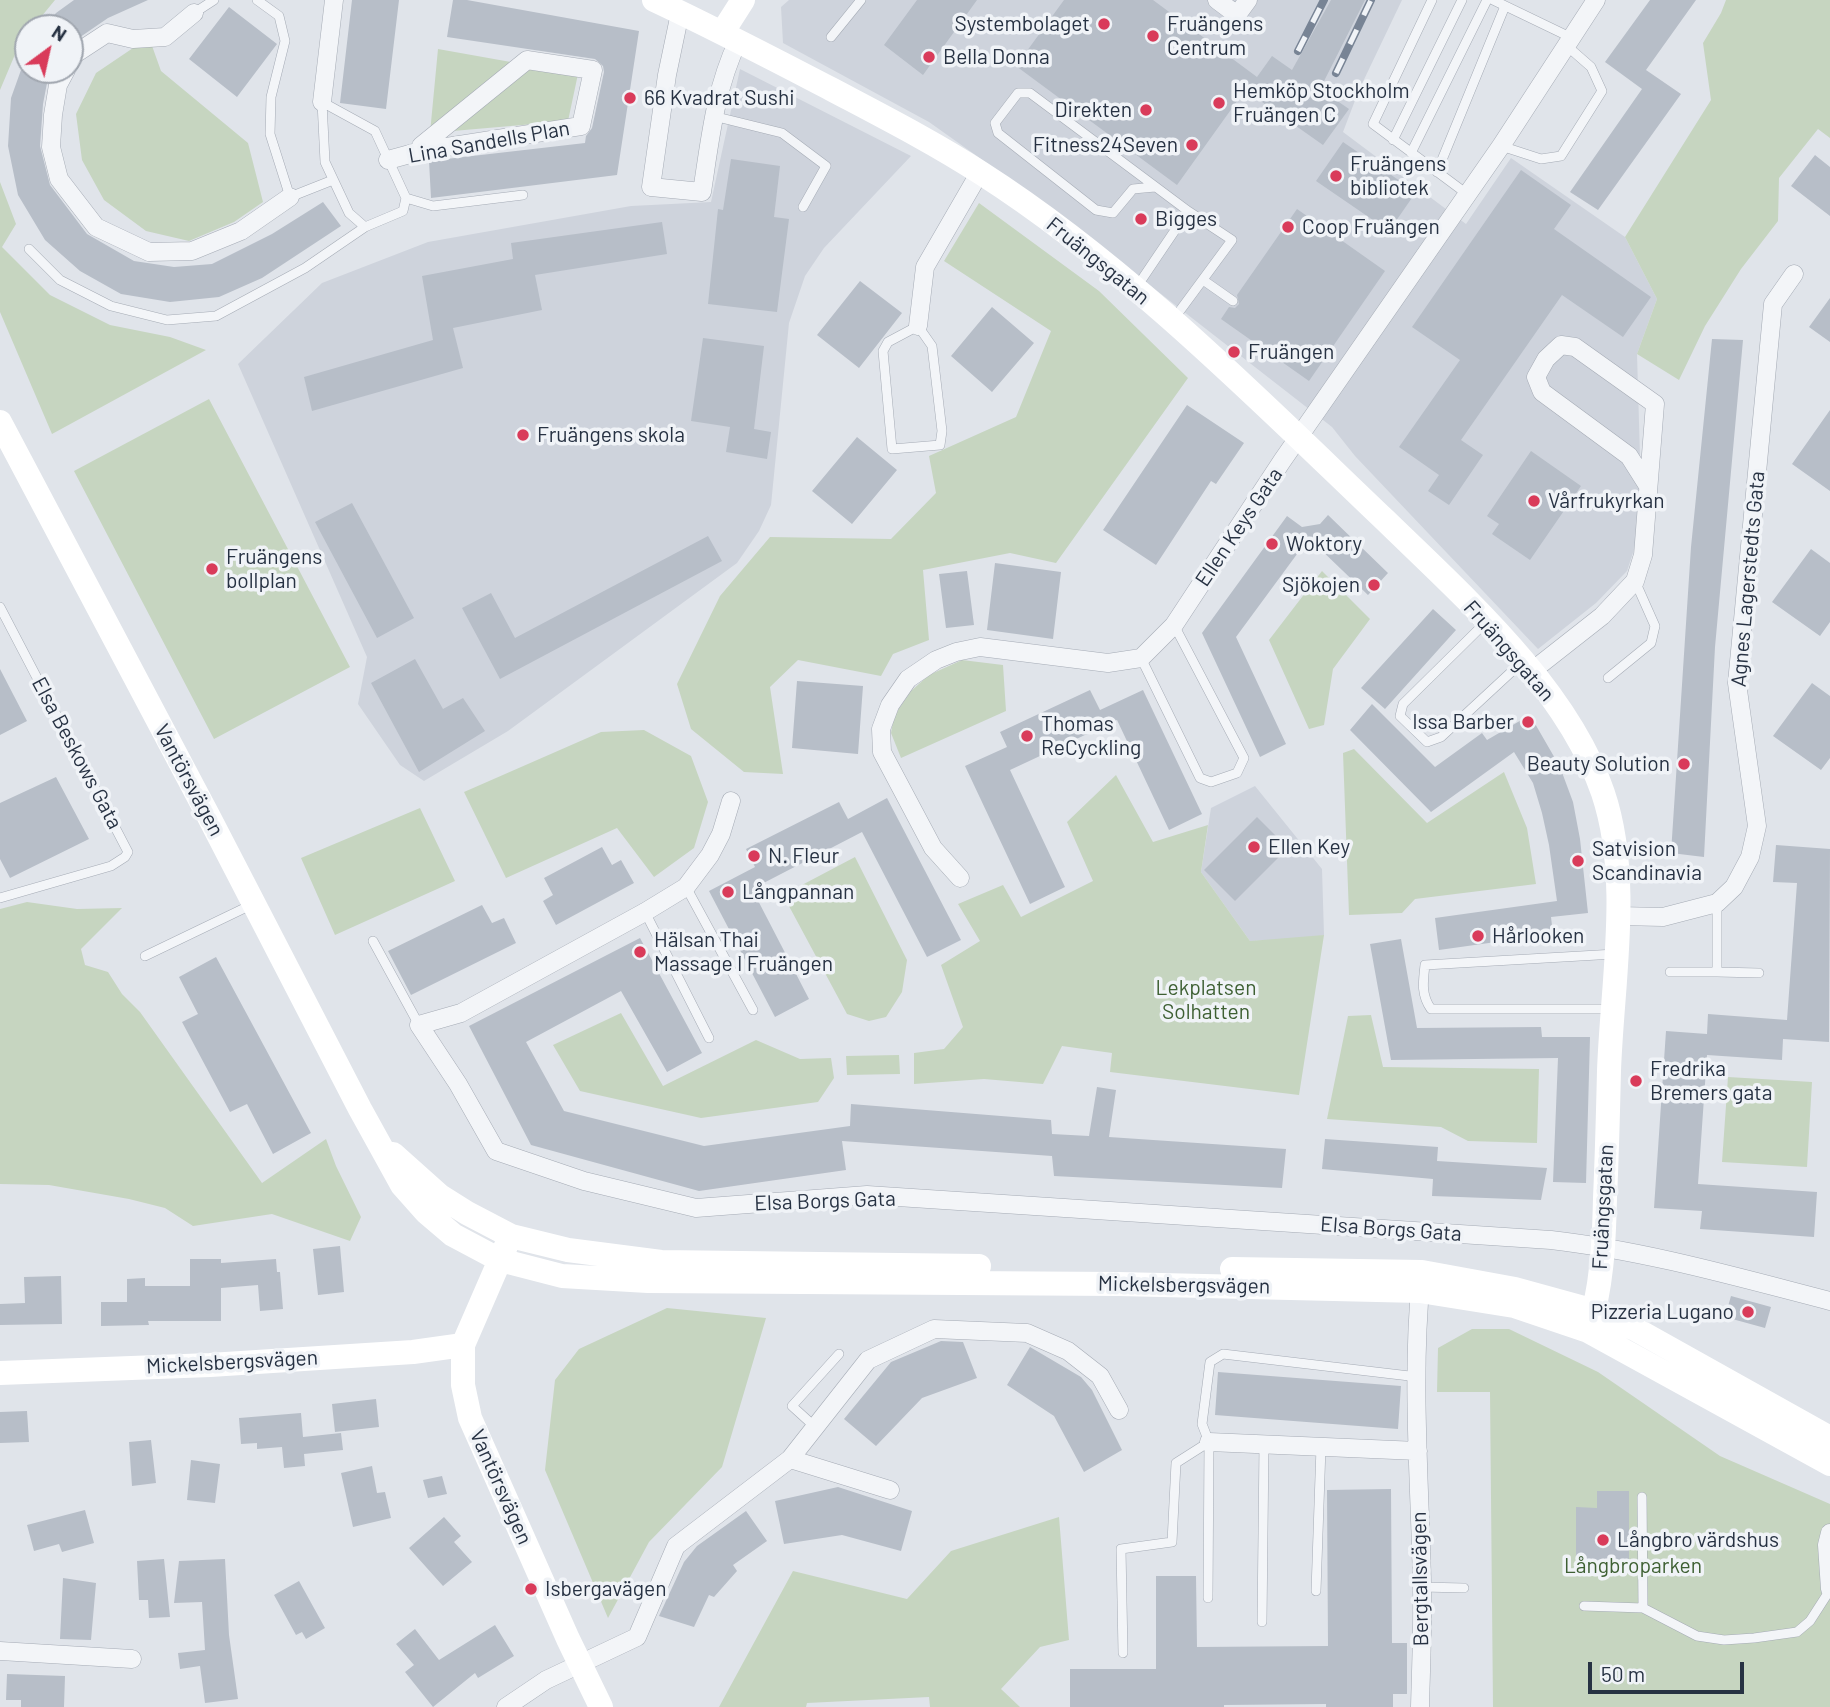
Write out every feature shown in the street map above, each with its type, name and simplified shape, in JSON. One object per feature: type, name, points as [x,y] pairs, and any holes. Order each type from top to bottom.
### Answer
[{"type":"street","points":[[322,102],[334,0]]},
{"type":"street","name":"Fruängsgatan","points":[[654,0],[893,121],[981,172],[1052,222],[1135,289],[1299,438],[1486,621],[1548,692],[1583,749],[1603,792],[1616,845],[1618,916],[1611,1009],[1603,1246],[1591,1321]]},
{"type":"street","points":[[680,13],[667,75],[651,187],[702,192],[713,116],[730,37],[743,0]]},
{"type":"street","points":[[1217,0],[1237,15],[1248,0]]},
{"type":"street","name":"Ellen Keys Gata","points":[[1141,658],[1174,625],[1299,438],[1501,146],[1596,0]]},
{"type":"street","points":[[84,48],[107,33],[133,39],[165,37],[194,13]]},
{"type":"street","name":"Lina Sandells Plan","points":[[388,160],[421,151],[581,126],[593,69],[527,60],[421,146]]},
{"type":"street","points":[[59,84],[51,147],[58,179],[96,227],[149,252],[192,251],[241,231],[290,197]]},
{"type":"street","points":[[918,326],[925,267],[981,172]]},
{"type":"street","name":"Agnes Lagerstedts Gata","points":[[1717,903],[1742,875],[1750,857],[1757,826],[1737,683],[1773,304],[1794,274]]},
{"type":"street","points":[[1527,666],[1602,616],[1635,581],[1643,555],[1655,404],[1575,347],[1561,345],[1546,359],[1536,377],[1542,393],[1629,456],[1648,486]]},
{"type":"street","name":"Vantörsvägen","points":[[0,422],[6,451],[203,805],[402,1185],[426,1212],[453,1234],[500,1260]]},
{"type":"street","points":[[960,878],[933,848],[882,752],[881,729],[890,705],[908,679],[936,660],[980,647],[1108,663],[1141,658]]},
{"type":"street","points":[[419,1025],[461,1013],[686,887],[716,845],[731,801]]},
{"type":"street","points":[[1618,916],[1663,917],[1717,903]]},
{"type":"street","name":"Elsa Borgs Gata","points":[[419,1025],[458,1084],[496,1151],[584,1181],[695,1208],[867,1195],[1603,1246]]},
{"type":"street","name":"Vantörsvägen","points":[[377,1139],[440,1196],[511,1236],[463,1345],[463,1385],[470,1418],[601,1707]]},
{"type":"street","name":"Mickelsbergsvägen","points":[[511,1236],[568,1250],[661,1262],[1421,1281],[1516,1289],[1591,1321],[1830,1464]]},
{"type":"street","points":[[1603,1246],[1713,1270],[1830,1301]]},
{"type":"street","name":"Mickelsbergsvägen","points":[[500,1260],[562,1276],[648,1281],[1104,1284],[1421,1281]]},
{"type":"street","name":"Bergtallsvägen","points":[[1420,1707],[1422,1587],[1418,1377],[1421,1281]]},
{"type":"street","name":"Mickelsbergsvägen","points":[[1591,1321],[1635,1329],[1830,1438]]},
{"type":"street","points":[[506,1707],[545,1680],[637,1637],[676,1546],[790,1459],[868,1360],[934,1329],[1027,1333],[1068,1351],[1100,1376],[1119,1410]]},
{"type":"street","name":"Mickelsbergsvägen","points":[[0,1373],[210,1365],[413,1352],[463,1345]]},
{"type":"street","points":[[1209,1442],[1418,1451]]},
{"type":"street","points":[[790,1459],[890,1490]]},
{"type":"street","points":[[1830,1533],[1827,1545],[1830,1590]]},
{"type":"street","points":[[0,1651],[132,1660]]},
{"type":"lane","points":[[194,13],[214,0]]},
{"type":"lane","points":[[257,0],[279,16],[285,41],[271,97],[270,134],[290,197],[333,180]]},
{"type":"lane","points":[[831,37],[861,0]]},
{"type":"lane","points":[[1432,0],[1373,124],[1467,194]]},
{"type":"lane","points":[[1393,140],[1462,0]]},
{"type":"lane","points":[[1411,153],[1487,0]]},
{"type":"lane","points":[[1493,0],[1570,42],[1591,67],[1602,91],[1560,156],[1541,159],[1501,146]]},
{"type":"lane","points":[[1437,172],[1505,6]]},
{"type":"lane","points":[[1155,187],[1133,189],[1112,214],[1097,210],[998,133],[995,123],[1018,93],[1030,93],[1155,187],[1232,240],[1172,322]]},
{"type":"lane","points":[[29,249],[60,280],[111,306],[167,320],[216,316],[305,268],[365,227],[403,211],[406,198],[374,131],[322,102]]},
{"type":"lane","points":[[322,102],[325,162],[349,213],[365,227]]},
{"type":"lane","points":[[713,116],[782,133],[826,166],[803,207]]},
{"type":"lane","points":[[406,198],[433,206],[523,195]]},
{"type":"lane","points":[[1135,289],[1188,211]]},
{"type":"lane","points":[[1203,279],[1233,301]]},
{"type":"lane","points":[[918,326],[932,346],[942,431],[940,445],[891,449],[883,351],[888,342],[918,326]]},
{"type":"lane","points":[[1608,678],[1651,643],[1655,626],[1635,581]]},
{"type":"lane","name":"Elsa Beskows Gata","points":[[0,607],[128,852],[111,866],[0,898]]},
{"type":"lane","points":[[1486,621],[1403,704],[1401,716],[1427,742],[1441,737],[1527,666]]},
{"type":"lane","points":[[1141,658],[1200,778],[1211,782],[1237,773],[1244,758],[1174,625]]},
{"type":"lane","points":[[686,887],[753,1010]]},
{"type":"lane","points":[[1717,903],[1717,972]]},
{"type":"lane","points":[[145,956],[253,904]]},
{"type":"lane","points":[[645,912],[709,1038]]},
{"type":"lane","points":[[373,941],[419,1025]]},
{"type":"lane","points":[[1611,1009],[1432,1009],[1425,1000],[1423,986],[1425,965],[1616,954]]},
{"type":"lane","points":[[1670,972],[1759,973]]},
{"type":"lane","points":[[814,1426],[792,1406],[839,1354]]},
{"type":"lane","points":[[1208,1598],[1209,1442],[1202,1424],[1210,1362],[1223,1354],[1418,1377]]},
{"type":"lane","points":[[1123,1653],[1121,1549],[1172,1542],[1176,1463],[1209,1442]]},
{"type":"lane","points":[[1262,1622],[1265,1444]]},
{"type":"lane","points":[[1316,1591],[1321,1447]]},
{"type":"lane","points":[[1642,1497],[1643,1608]]},
{"type":"lane","points":[[1422,1587],[1464,1588]]},
{"type":"lane","points":[[1584,1606],[1643,1608],[1697,1636],[1724,1640],[1797,1632],[1810,1621],[1830,1590]]},
{"type":"shaded area","points":[[789,0],[1402,0],[1359,90],[1343,132],[1466,224],[1511,158],[1625,237],[1657,299],[1637,354],[1642,525],[1627,571],[1596,603],[1538,649],[1355,456],[1332,427],[1057,213],[929,122],[783,43],[781,7]]},
{"type":"shaded area","name":"Fruängens skola","points":[[740,69],[911,156],[824,248],[805,276],[789,323],[771,505],[759,531],[737,563],[508,731],[424,781],[400,765],[358,704],[367,657],[238,364],[322,283],[428,242],[631,206],[711,202]]},
{"type":"shaded area","name":"Ellen Key","points":[[1255,786],[1322,869],[1324,935],[1313,939],[1250,941],[1201,872],[1211,808]]},
{"type":"green space","points":[[0,0],[55,0],[44,14],[14,14],[14,57],[0,90]]},
{"type":"green space","points":[[1726,0],[1830,0],[1830,138],[1818,129],[1779,178],[1778,221],[1741,269],[1705,326],[1679,380],[1637,354],[1657,299],[1625,237],[1711,100],[1703,43]]},
{"type":"green space","points":[[151,43],[161,71],[248,143],[263,202],[234,222],[189,241],[146,231],[104,200],[82,160],[76,114],[96,73],[136,46]]},
{"type":"green space","points":[[438,49],[578,74],[568,121],[430,133]]},
{"type":"green space","points":[[0,182],[16,224],[2,247],[50,295],[110,325],[170,337],[206,350],[52,434],[0,312]]},
{"type":"green space","points":[[979,203],[1099,291],[1188,378],[1056,563],[1010,553],[923,570],[929,640],[893,654],[881,676],[798,660],[770,687],[783,774],[744,772],[691,729],[677,684],[720,596],[770,537],[891,539],[936,493],[929,456],[1016,417],[1051,331],[944,261]]},
{"type":"green space","name":"Fruängens bollplan","points":[[209,399],[350,667],[214,739],[74,471]]},
{"type":"green space","points":[[1322,571],[1370,619],[1333,669],[1324,725],[1309,729],[1269,640]]},
{"type":"green space","points":[[962,660],[1003,665],[1006,711],[901,758],[891,733],[894,716],[911,691],[929,675]]},
{"type":"green space","points":[[644,730],[691,756],[708,802],[694,848],[654,877],[617,828],[506,878],[464,792],[601,732]]},
{"type":"green space","points":[[1354,749],[1427,823],[1504,772],[1527,828],[1536,884],[1415,899],[1402,913],[1349,915],[1343,753]]},
{"type":"green space","name":"Lekplatsen Solhatten","points":[[1116,775],[1153,842],[1208,825],[1201,872],[1250,941],[1324,935],[1299,1095],[1110,1072],[1112,1053],[1062,1046],[1043,1084],[984,1079],[914,1084],[914,1053],[944,1049],[963,1027],[941,965],[980,941],[958,904],[1003,885],[1021,917],[1093,881],[1067,822]]},
{"type":"green space","points":[[420,808],[455,881],[335,935],[301,858]]},
{"type":"green space","points":[[855,857],[907,960],[902,992],[886,1017],[869,1021],[847,1014],[783,895]]},
{"type":"green space","points":[[27,902],[77,909],[122,908],[81,949],[85,965],[108,972],[122,994],[140,1012],[262,1183],[326,1139],[361,1217],[350,1241],[272,1214],[193,1226],[165,1208],[129,1199],[49,1185],[0,1184],[0,909]]},
{"type":"green space","points":[[621,1013],[663,1086],[756,1040],[800,1059],[831,1058],[834,1078],[818,1102],[701,1118],[580,1091],[553,1045]]},
{"type":"green space","points":[[1371,1015],[1383,1067],[1539,1069],[1537,1143],[1468,1141],[1441,1127],[1327,1119],[1348,1016]]},
{"type":"green space","points":[[899,1055],[900,1074],[847,1075],[846,1056]]},
{"type":"green space","points":[[1728,1077],[1812,1082],[1807,1167],[1722,1162]]},
{"type":"green space","points":[[667,1308],[766,1318],[722,1467],[649,1542],[608,1618],[545,1470],[555,1380],[579,1349]]},
{"type":"green space","name":"Långbroparken","points":[[1472,1329],[1509,1329],[1598,1372],[1720,1456],[1830,1504],[1830,1707],[1493,1707],[1490,1392],[1437,1392],[1438,1348]]},
{"type":"green space","points":[[1059,1517],[1069,1640],[1040,1647],[1001,1689],[1020,1707],[930,1707],[929,1697],[807,1703],[806,1707],[719,1707],[793,1571],[907,1599],[951,1551]]},
{"type":"building","points":[[74,0],[148,0],[108,18],[84,34],[84,14],[56,13]]},
{"type":"building","points":[[352,0],[399,0],[386,109],[340,103]]},
{"type":"building","points":[[453,0],[467,0],[639,31],[617,175],[431,198],[429,161],[585,143],[592,128],[604,72],[603,66],[595,59],[447,37]]},
{"type":"building","points":[[917,0],[977,0],[923,75],[884,45]]},
{"type":"building","points":[[1064,0],[1153,0],[1257,77],[1272,56],[1292,70],[1331,0],[1365,0],[1320,89],[1349,109],[1323,145],[1245,90],[1177,185],[1016,66]]},
{"type":"building","points":[[1650,0],[1696,0],[1646,70],[1681,94],[1598,210],[1570,192],[1642,89],[1605,62]]},
{"type":"building","points":[[229,7],[277,44],[237,97],[189,59]]},
{"type":"building","points":[[16,84],[47,84],[40,146],[50,185],[87,234],[134,261],[174,267],[212,264],[272,234],[323,202],[341,226],[262,278],[219,297],[170,302],[121,294],[80,271],[45,240],[18,195],[8,146],[11,98]]},
{"type":"building","points":[[1343,142],[1416,192],[1389,231],[1316,181]]},
{"type":"building","points":[[1815,155],[1830,167],[1830,216],[1791,186]]},
{"type":"building","points":[[731,159],[780,166],[774,217],[789,219],[777,312],[708,304],[718,209],[723,210]]},
{"type":"building","points":[[1521,170],[1571,205],[1554,229],[1651,297],[1623,337],[1562,295],[1461,440],[1483,455],[1449,505],[1428,491],[1439,475],[1399,447],[1460,360],[1412,327]]},
{"type":"building","points":[[1297,209],[1385,271],[1309,381],[1221,319],[1229,307],[1235,308],[1239,304],[1237,295]]},
{"type":"building","points":[[662,222],[667,254],[535,275],[542,310],[453,328],[463,368],[312,411],[304,377],[433,340],[422,276],[513,259],[511,243]]},
{"type":"building","points":[[860,281],[902,313],[859,368],[817,335]]},
{"type":"building","points":[[1830,298],[1830,342],[1809,327]]},
{"type":"building","points":[[992,307],[1034,343],[992,392],[951,356]]},
{"type":"building","points":[[703,338],[764,346],[754,429],[771,432],[767,459],[726,452],[730,427],[691,421]]},
{"type":"building","points":[[1712,339],[1743,340],[1715,647],[1704,857],[1671,853],[1691,547]]},
{"type":"building","points":[[1187,405],[1244,443],[1216,484],[1211,481],[1156,565],[1103,530]]},
{"type":"building","points":[[1830,410],[1830,491],[1792,464]]},
{"type":"building","points":[[857,437],[897,470],[852,524],[812,491]]},
{"type":"building","name":"Vårfrukyrkan","points":[[1531,451],[1581,486],[1530,560],[1492,534],[1499,524],[1487,516]]},
{"type":"building","points":[[352,503],[414,618],[377,638],[315,522]]},
{"type":"building","points":[[1328,515],[1388,573],[1368,595],[1317,546],[1300,550],[1236,637],[1286,744],[1260,757],[1202,633],[1287,516],[1302,527],[1320,524]]},
{"type":"building","points":[[708,536],[722,561],[500,679],[462,608],[491,593],[515,638]]},
{"type":"building","points":[[1811,549],[1830,563],[1830,622],[1820,636],[1772,602]]},
{"type":"building","points":[[995,563],[1061,572],[1053,639],[987,630]]},
{"type":"building","points":[[967,571],[974,625],[946,628],[939,574]]},
{"type":"building","points":[[1433,609],[1456,630],[1385,709],[1361,688]]},
{"type":"building","points":[[415,659],[443,709],[463,698],[485,731],[419,772],[371,683]]},
{"type":"building","points":[[0,669],[27,721],[0,735]]},
{"type":"building","points":[[797,681],[863,686],[858,754],[792,748]]},
{"type":"building","points":[[1812,683],[1830,696],[1830,758],[1821,770],[1773,736]]},
{"type":"building","points":[[1090,690],[1100,710],[1143,690],[1202,814],[1169,830],[1117,720],[1010,770],[1065,887],[1030,904],[965,766],[1007,747],[1000,732]]},
{"type":"building","points":[[1372,704],[1435,767],[1482,733],[1487,740],[1530,715],[1560,767],[1573,802],[1588,913],[1551,917],[1553,934],[1439,950],[1435,918],[1557,901],[1542,813],[1533,783],[1514,752],[1431,812],[1350,730]]},
{"type":"building","points":[[56,777],[89,839],[10,878],[0,859],[0,803]]},
{"type":"building","points":[[887,798],[961,940],[927,957],[862,832],[752,889],[809,999],[775,1017],[709,891],[755,867],[746,849],[839,802],[848,819]]},
{"type":"building","points":[[1257,817],[1288,848],[1235,901],[1204,870]]},
{"type":"building","points":[[1776,845],[1830,849],[1829,1042],[1783,1039],[1782,1060],[1707,1055],[1698,1184],[1817,1192],[1814,1237],[1700,1229],[1702,1211],[1654,1208],[1666,1031],[1707,1034],[1708,1014],[1787,1020],[1797,883],[1773,882]]},
{"type":"building","points":[[602,847],[612,865],[621,860],[634,883],[556,925],[543,901],[553,895],[544,878]]},
{"type":"building","points":[[482,905],[492,923],[504,918],[516,943],[411,995],[388,951]]},
{"type":"building","points":[[640,938],[702,1053],[667,1072],[621,991],[526,1042],[564,1111],[704,1146],[850,1126],[851,1104],[1051,1120],[1052,1134],[1089,1136],[1097,1087],[1116,1090],[1109,1137],[1286,1149],[1282,1188],[1054,1176],[1052,1156],[842,1141],[846,1170],[699,1191],[531,1145],[469,1026]]},
{"type":"building","points":[[1401,939],[1417,1028],[1541,1027],[1542,1037],[1590,1037],[1586,1183],[1553,1182],[1558,1058],[1391,1060],[1370,944]]},
{"type":"building","points":[[216,957],[311,1133],[273,1154],[247,1104],[230,1112],[182,1022],[198,1014],[179,977]]},
{"type":"building","points":[[1325,1139],[1438,1147],[1437,1161],[1547,1168],[1541,1200],[1432,1196],[1433,1179],[1322,1169]]},
{"type":"building","points":[[340,1246],[344,1292],[318,1295],[313,1249]]},
{"type":"building","points":[[190,1259],[221,1259],[221,1263],[276,1259],[277,1272],[280,1272],[283,1309],[260,1311],[258,1285],[221,1288],[221,1321],[148,1321],[149,1325],[101,1326],[101,1302],[127,1302],[127,1279],[145,1278],[145,1286],[190,1286]]},
{"type":"building","points":[[61,1276],[62,1324],[0,1325],[0,1304],[25,1303],[24,1277]]},
{"type":"building","name":"Pizzeria Lugano","points":[[1731,1296],[1771,1307],[1765,1328],[1725,1317]]},
{"type":"building","points":[[941,1341],[963,1342],[977,1378],[922,1398],[876,1446],[844,1419],[891,1362]]},
{"type":"building","points":[[1030,1347],[1081,1377],[1092,1390],[1122,1450],[1084,1472],[1054,1416],[1007,1385]]},
{"type":"building","points":[[1218,1372],[1401,1386],[1398,1429],[1215,1415]]},
{"type":"building","points":[[376,1399],[379,1427],[335,1432],[332,1404]]},
{"type":"building","points":[[27,1411],[29,1442],[0,1443],[0,1412]]},
{"type":"building","points":[[301,1413],[303,1437],[341,1433],[343,1450],[304,1454],[305,1466],[284,1468],[282,1447],[257,1449],[257,1443],[241,1444],[239,1418]]},
{"type":"building","points":[[151,1440],[156,1483],[132,1486],[129,1442]]},
{"type":"building","points":[[191,1460],[220,1464],[215,1503],[187,1500]]},
{"type":"building","points":[[372,1466],[377,1493],[385,1492],[391,1518],[353,1527],[341,1473]]},
{"type":"building","points":[[442,1476],[447,1494],[428,1498],[423,1480]]},
{"type":"building","points":[[838,1487],[912,1511],[901,1551],[842,1535],[784,1544],[775,1501]]},
{"type":"building","points":[[1391,1489],[1392,1643],[1407,1643],[1407,1694],[1393,1694],[1393,1707],[1326,1707],[1326,1704],[1070,1707],[1070,1669],[1156,1669],[1156,1576],[1196,1576],[1197,1647],[1328,1646],[1327,1490]]},
{"type":"building","name":"Långbro värdshus","points":[[1597,1491],[1629,1491],[1629,1573],[1576,1573],[1576,1507],[1597,1508]]},
{"type":"building","points":[[85,1510],[94,1543],[62,1552],[59,1544],[34,1551],[27,1525]]},
{"type":"building","points":[[746,1511],[767,1541],[733,1565],[737,1571],[714,1597],[709,1595],[694,1627],[659,1616],[684,1562],[697,1546]]},
{"type":"building","points":[[444,1517],[461,1536],[454,1542],[472,1562],[443,1586],[409,1548]]},
{"type":"building","points":[[164,1559],[170,1617],[149,1618],[148,1600],[139,1600],[137,1561]]},
{"type":"building","points":[[225,1559],[229,1635],[238,1699],[205,1703],[200,1666],[180,1669],[178,1653],[205,1650],[202,1602],[174,1603],[179,1561]]},
{"type":"building","points":[[63,1578],[96,1583],[91,1640],[60,1639]]},
{"type":"building","points":[[299,1581],[325,1628],[306,1639],[302,1632],[296,1635],[274,1595]]},
{"type":"building","points":[[495,1625],[514,1656],[478,1678],[475,1673],[433,1707],[405,1672],[414,1665],[396,1644],[415,1629],[439,1660]]},
{"type":"building","points":[[7,1674],[65,1676],[64,1707],[21,1707],[21,1700],[6,1700]]},
{"type":"railway","points":[[1298,51],[1324,0]]},
{"type":"railway","points":[[1336,73],[1371,0]]},
{"type":"place","name":"Systembolaget","points":[[1104,24]]},
{"type":"place","name":"Fruängens Centrum","points":[[1153,36]]},
{"type":"place","name":"Bella Donna","points":[[929,57]]},
{"type":"place","name":"66 Kvadrat Sushi","points":[[630,98]]},
{"type":"place","name":"Hemköp Stockholm Fruängen C","points":[[1219,103]]},
{"type":"place","name":"Direkten","points":[[1146,110]]},
{"type":"place","name":"Fitness24Seven","points":[[1192,145]]},
{"type":"place","name":"Fruängens bibliotek","points":[[1336,176]]},
{"type":"place","name":"Bigges","points":[[1141,219]]},
{"type":"place","name":"Coop Fruängen","points":[[1288,227]]},
{"type":"place","name":"Fruängen","points":[[1234,352]]},
{"type":"place","name":"Fruängens skola","points":[[523,435]]},
{"type":"place","name":"Vårfrukyrkan","points":[[1534,501]]},
{"type":"place","name":"Woktory","points":[[1272,544]]},
{"type":"place","name":"Fruängens bollplan","points":[[212,569]]},
{"type":"place","name":"Sjökojen","points":[[1374,585]]},
{"type":"place","name":"Issa Barber","points":[[1528,722]]},
{"type":"place","name":"Thomas ReCyckling","points":[[1027,736]]},
{"type":"place","name":"Beauty Solution","points":[[1684,764]]},
{"type":"place","name":"Ellen Key","points":[[1254,847]]},
{"type":"place","name":"N. Fleur","points":[[754,856]]},
{"type":"place","name":"Satvision Scandinavia","points":[[1578,861]]},
{"type":"place","name":"Långpannan","points":[[728,892]]},
{"type":"place","name":"Hårlooken","points":[[1478,936]]},
{"type":"place","name":"Hälsan Thai Massage I Fruängen","points":[[640,952]]},
{"type":"place","name":"Fredrika Bremers gata","points":[[1636,1081]]},
{"type":"place","name":"Pizzeria Lugano","points":[[1748,1312]]},
{"type":"place","name":"Långbro värdshus","points":[[1603,1540]]},
{"type":"place","name":"Isbergavägen","points":[[531,1589]]}]
